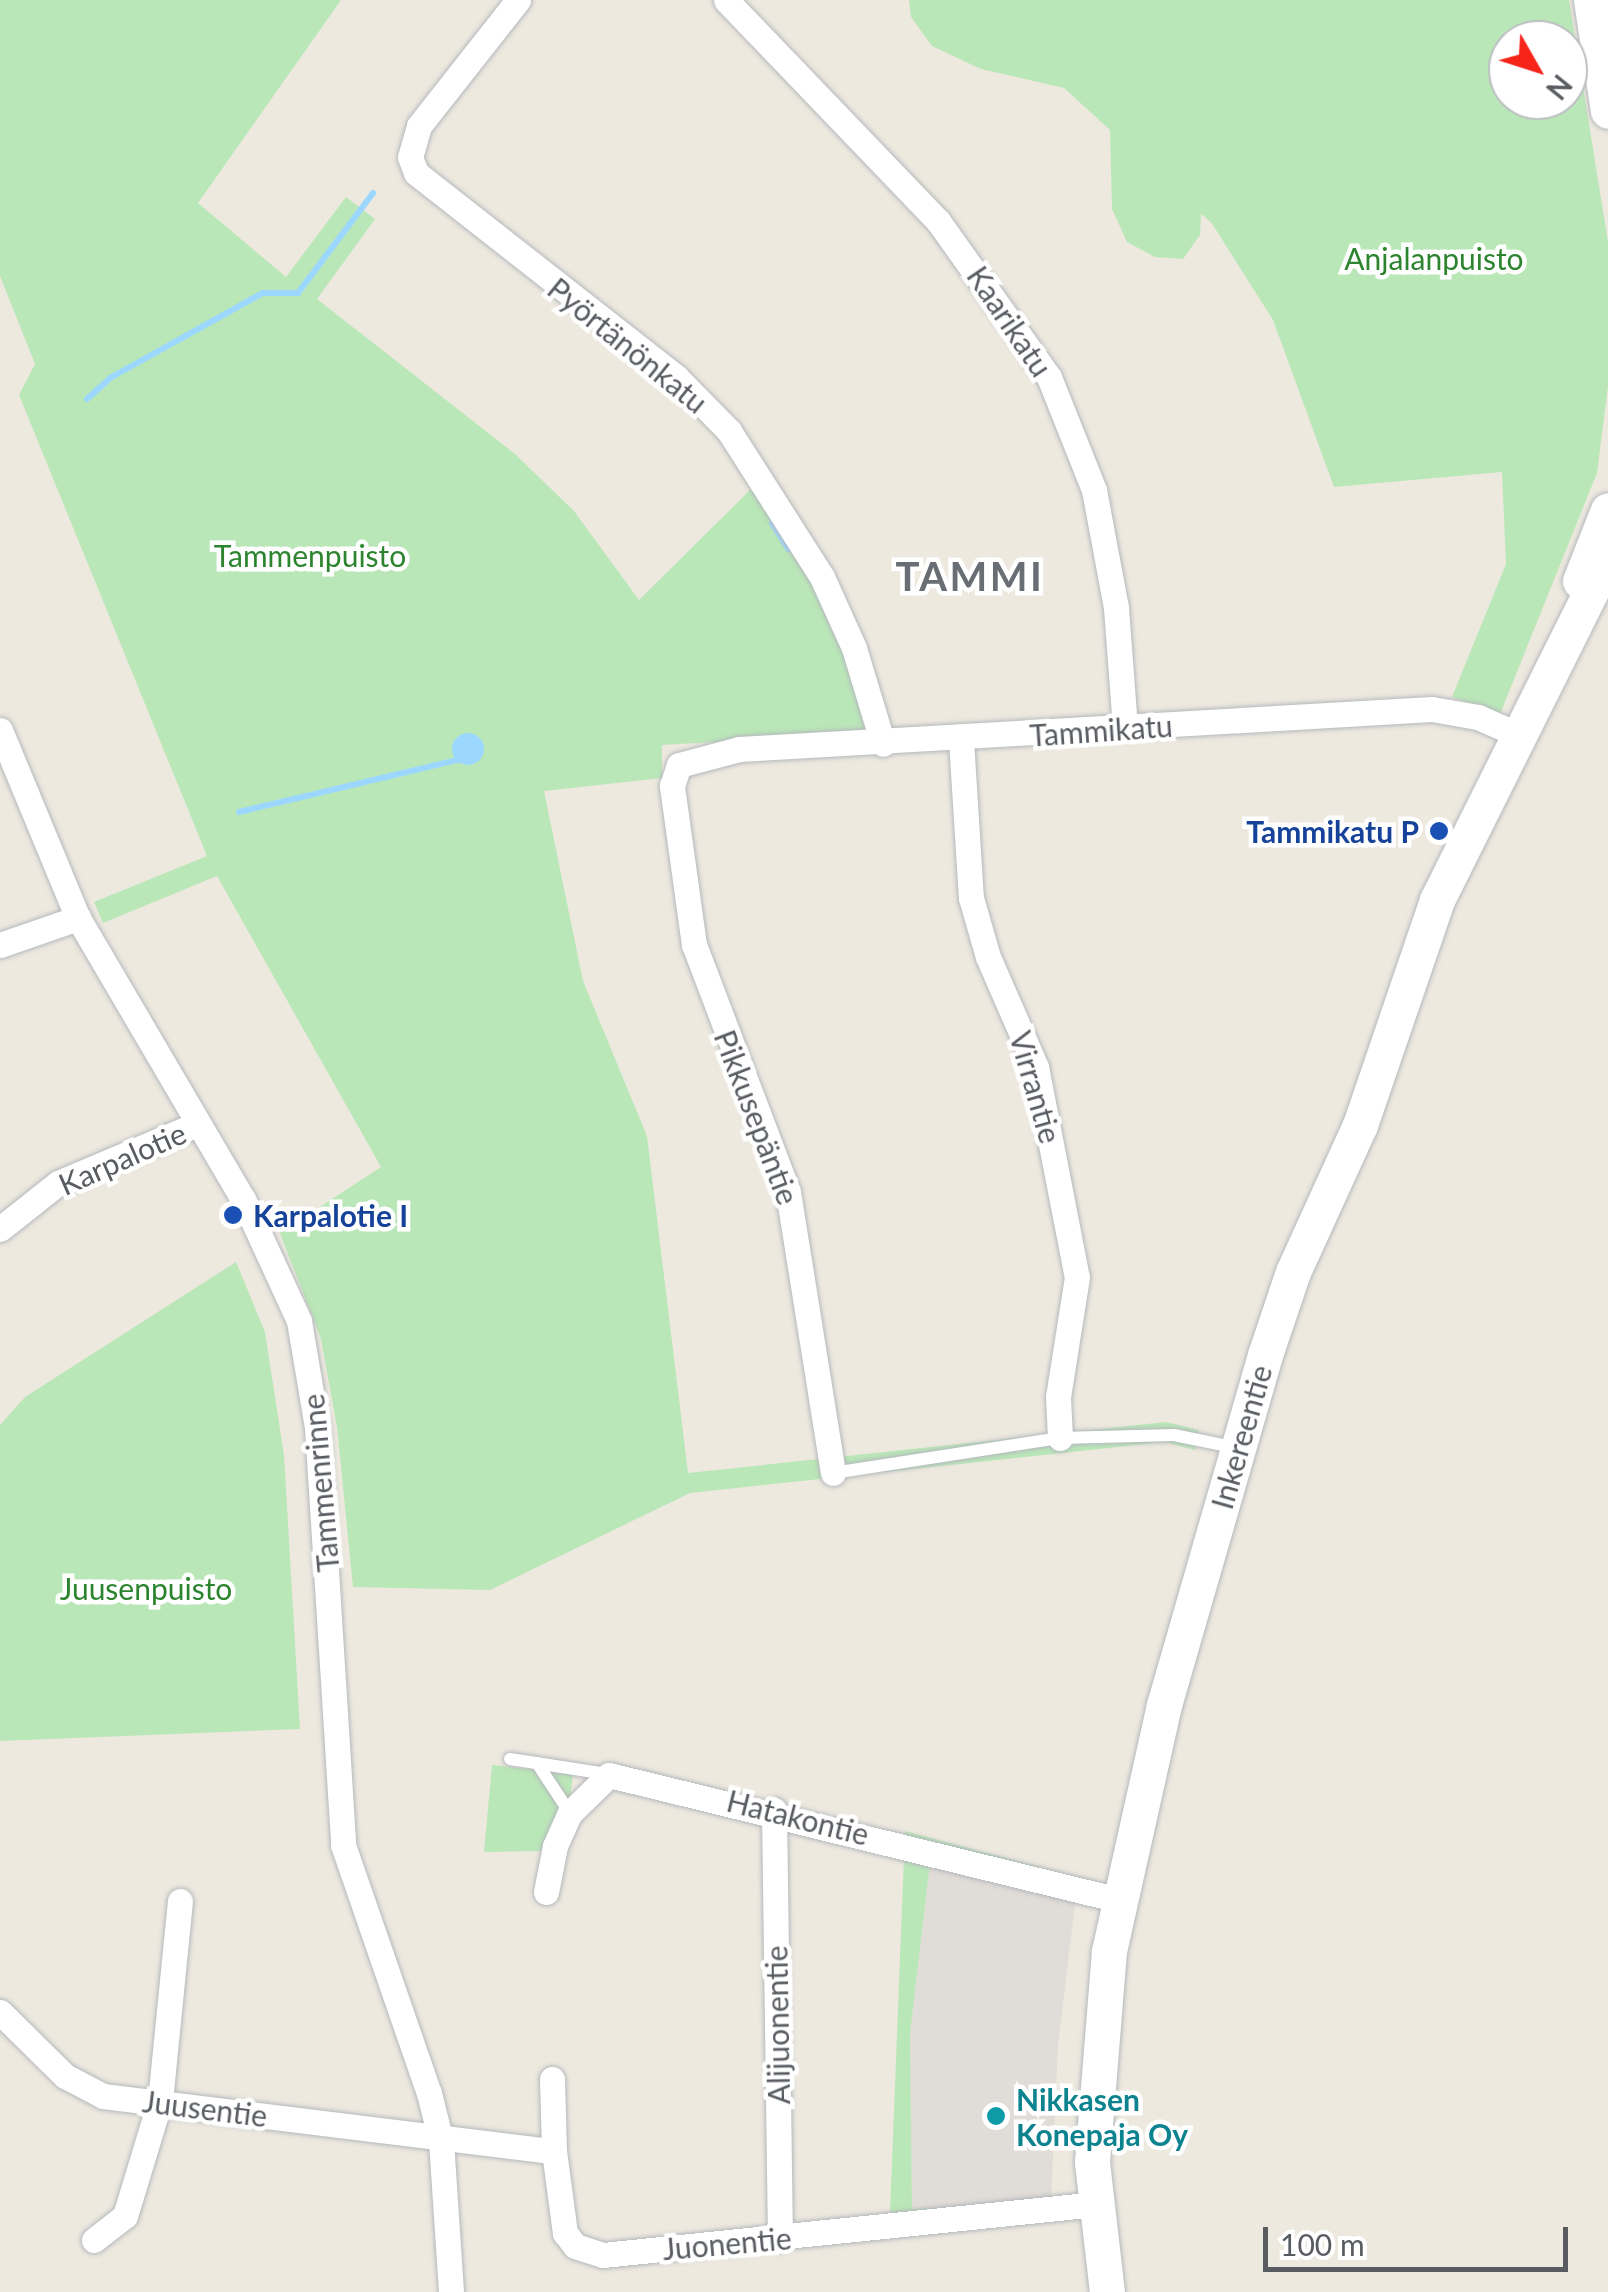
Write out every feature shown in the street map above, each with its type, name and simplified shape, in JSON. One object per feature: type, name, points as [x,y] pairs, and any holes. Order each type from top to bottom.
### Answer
[{"type":"street","name":"Pyörtänönkatu","points":[[518,0],[419,126],[410,156],[416,173],[676,377],[729,432],[822,577],[854,648],[883,744]]},
{"type":"street","name":"Kaarikatu","points":[[726,0],[938,221],[1049,377],[1078,438],[1098,506],[1116,608],[1125,727]]},
{"type":"street","points":[[1591,0],[1608,111]]},
{"type":"street","name":"Inkereentie","points":[[1571,631],[1585,563],[1608,510]]},
{"type":"street","name":"Inkereentie","points":[[1107,2292],[1094,2204],[1098,2051],[1119,1900],[1164,1705],[1278,1313],[1360,1126],[1430,919],[1608,557]]},
{"type":"street","name":"Tammikatu","points":[[679,765],[739,749],[962,740],[1432,709],[1478,717],[1521,736]]},
{"type":"street","name":"Tammenrinne","points":[[0,730],[78,918],[269,1247],[299,1321],[318,1427],[343,1846],[412,2034],[440,2141],[451,2292]]},
{"type":"street","name":"Virrantie","points":[[962,740],[971,898],[988,957],[1036,1066],[1077,1277],[1058,1397],[1060,1438]]},
{"type":"street","name":"Pikkusepäntie","points":[[679,765],[672,786],[694,945],[788,1192],[833,1473]]},
{"type":"street","points":[[0,945],[78,918]]},
{"type":"street","name":"Karpalotie","points":[[0,1229],[58,1183],[198,1124]]},
{"type":"street","points":[[546,1892],[554,1846],[570,1813],[609,1774]]},
{"type":"street","name":"Hatakontie","points":[[609,1774],[774,1810],[1119,1900]]},
{"type":"street","name":"Alijuonentie","points":[[774,1810],[780,2239]]},
{"type":"street","points":[[94,2240],[124,2216],[160,2101],[180,1900]]},
{"type":"street","name":"Juusentie","points":[[0,2012],[78,2086],[103,2096],[440,2141]]},
{"type":"street","points":[[440,2141],[554,2151],[552,2079]]},
{"type":"street","name":"Juonentie","points":[[554,2151],[565,2234],[586,2252],[780,2239],[1094,2204]]},
{"type":"lane","points":[[833,1473],[1060,1438],[1174,1436],[1239,1448]]},
{"type":"lane","points":[[510,1759],[609,1774]]},
{"type":"lane","points":[[536,1763],[570,1813]]},
{"type":"shaded area","points":[[930,1862],[1075,1903],[1058,2046],[1051,2201],[912,2210],[910,2034]]},
{"type":"green space","name":"Tammenpuisto","points":[[0,0],[341,0],[198,203],[286,277],[346,197],[375,219],[317,299],[515,454],[574,511],[639,600],[751,489],[805,563],[836,628],[871,733],[662,745],[662,778],[544,791],[583,981],[647,1136],[688,1473],[1166,1422],[1199,1430],[1195,1450],[1164,1442],[690,1493],[490,1590],[353,1587],[337,1427],[321,1339],[280,1233],[381,1167],[217,876],[103,923],[94,902],[207,856],[19,395],[35,364],[0,276]]},
{"type":"green space","name":"Anjalanpuisto","points":[[909,0],[1569,0],[1572,20],[1488,20],[1488,120],[1588,118],[1608,242],[1608,386],[1597,473],[1500,714],[1452,697],[1506,564],[1502,472],[1334,487],[1273,320],[1211,222],[1201,214],[1200,235],[1183,259],[1155,257],[1127,242],[1112,209],[1110,130],[1064,88],[981,69],[932,46],[911,17]]},
{"type":"green space","name":"Juusenpuisto","points":[[236,1262],[265,1332],[284,1455],[300,1729],[0,1741],[0,1425],[25,1397]]},
{"type":"green space","points":[[492,1765],[573,1774],[570,1800],[545,1851],[484,1852]]},
{"type":"green space","points":[[905,1831],[1081,1878],[1075,1903],[930,1863],[910,2034],[912,2209],[1051,2201],[889,2237]]},
{"type":"water","points":[[468,733],[479,738],[484,749],[479,760],[468,765],[457,760],[452,749],[457,738]]},
{"type":"waterway","points":[[87,399],[110,378],[263,293],[298,293],[373,193]]},
{"type":"waterway","points":[[772,523],[788,549]]},
{"type":"waterway","points":[[239,812],[457,760]]},
{"type":"place","name":"Tammikatu P","points":[[1439,831]]},
{"type":"place","name":"Karpalotie I","points":[[233,1215]]},
{"type":"place","name":"Nikkasen Konepaja Oy","points":[[996,2116]]},
{"type":"district","name":"TAMMI","points":[[970,576]]}]
